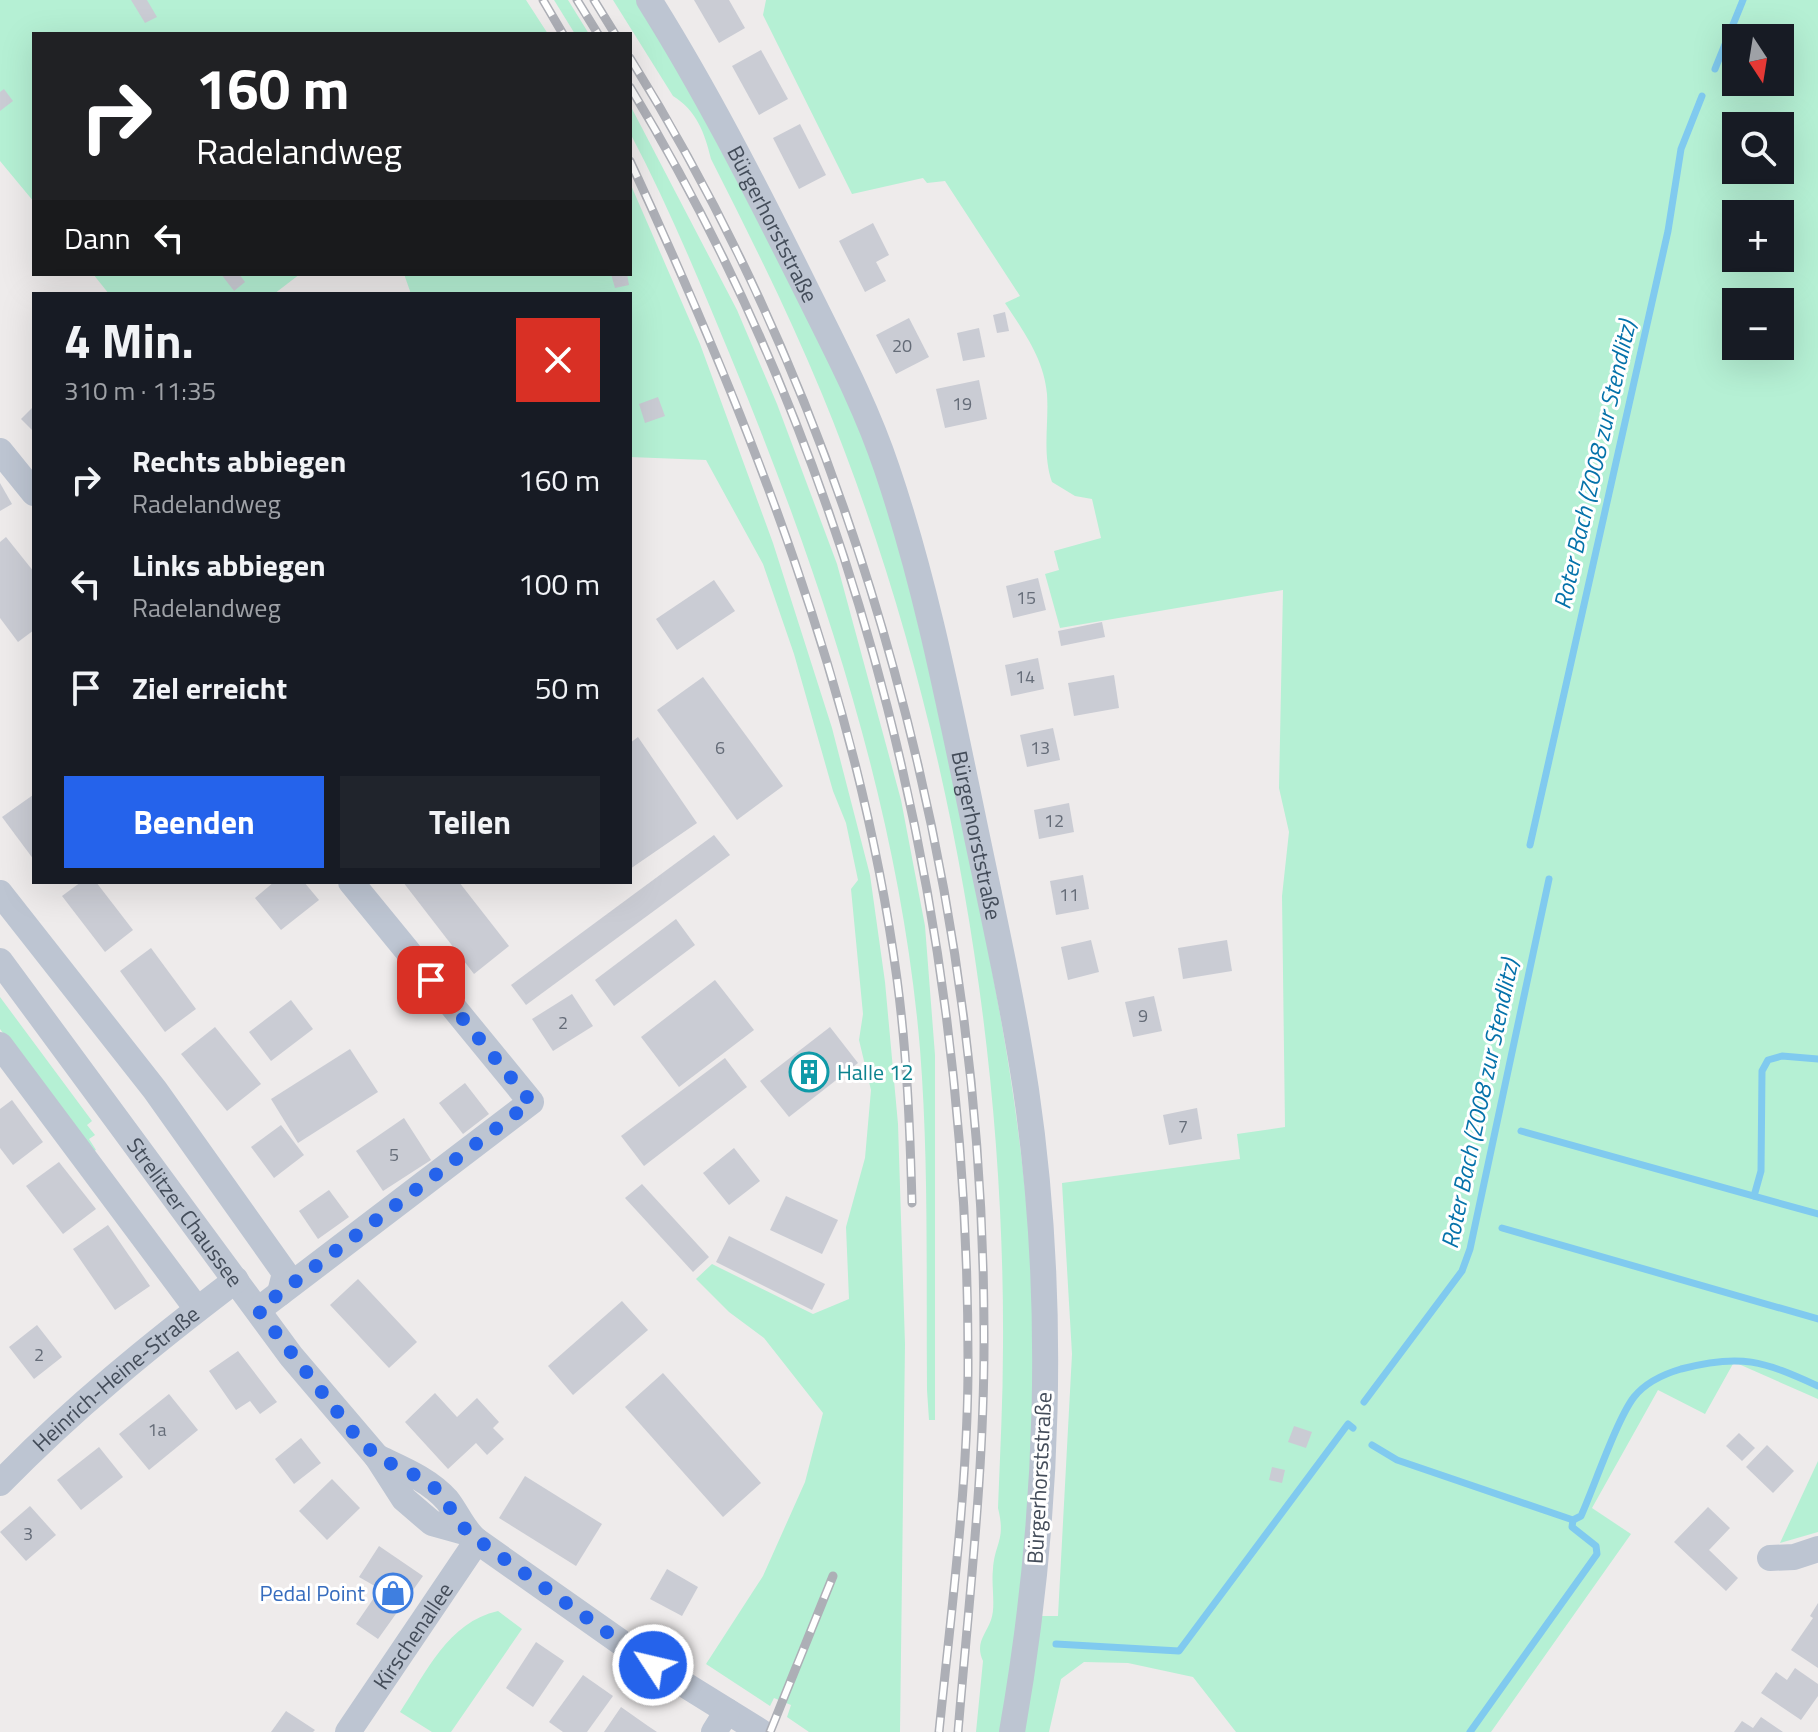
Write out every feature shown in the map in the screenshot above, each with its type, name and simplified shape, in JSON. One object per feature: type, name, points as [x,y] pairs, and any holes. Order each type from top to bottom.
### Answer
[{"type":"street","name":"Bürgerhorststraße","points":[[649,0],[678,46],[781,239],[858,394],[887,468],[920,578],[951,712],[1026,1091],[1044,1314],[1044,1433],[1036,1557],[1028,1641],[1012,1732]]},
{"type":"street","points":[[0,451],[32,491]]},
{"type":"street","points":[[258,1310],[531,1102],[353,884]]},
{"type":"street","name":"Strelitzer Chaussee","points":[[0,893],[155,1090],[285,1273],[280,1293]]},
{"type":"street","name":"Strelitzer Chaussee","points":[[0,961],[258,1310],[335,1411],[377,1457],[404,1499],[432,1523],[473,1537],[653,1665],[721,1722],[761,1732]]},
{"type":"street","points":[[0,1045],[197,1309]]},
{"type":"street","name":"Heinrich-Heine-Straße","points":[[0,1483],[47,1434],[236,1280]]},
{"type":"street","name":"Kirschenallee","points":[[348,1732],[473,1537]]},
{"type":"street","points":[[1770,1558],[1794,1557],[1818,1549]]},
{"type":"green space","points":[[0,0],[526,0],[547,32],[32,32],[32,200],[0,161]]},
{"type":"green space","points":[[554,0],[568,0],[588,32],[574,32]]},
{"type":"green space","points":[[613,0],[638,0],[711,131],[842,383],[883,495],[933,689],[1004,1037],[1019,1138],[1030,1255],[1033,1392],[1026,1530],[1002,1732],[976,1732],[983,1661],[980,1644],[991,1620],[993,1569],[1001,1527],[998,1508],[1003,1366],[1001,1226],[993,1104],[979,983],[959,861],[933,741],[902,622],[865,506],[822,394],[769,275],[711,159],[698,123],[688,108],[673,96]]},
{"type":"green space","points":[[766,0],[1818,0],[1818,1399],[1734,1362],[1705,1414],[1658,1390],[1592,1508],[1631,1534],[1491,1732],[1236,1732],[1193,1677],[1128,1663],[1084,1662],[1061,1679],[1049,1732],[1023,1732],[1040,1616],[1058,1616],[1072,1354],[1062,1183],[1240,1159],[1237,1134],[1285,1127],[1282,896],[1289,832],[1279,788],[1283,590],[1060,628],[1045,574],[1059,570],[1054,551],[1101,538],[1092,499],[1075,496],[1052,482],[1047,460],[1047,394],[1042,369],[1032,346],[1005,303],[1020,296],[945,181],[927,183],[923,178],[852,194],[763,15]]},
{"type":"green space","points":[[632,109],[737,310],[777,404],[837,564],[901,800],[925,926],[935,1055],[935,1420],[929,1420],[927,1390],[926,1177],[920,1049],[910,960],[895,871],[852,695],[825,608],[763,438],[670,215],[632,137]]},
{"type":"green space","points":[[632,188],[700,344],[773,543],[832,728],[870,875],[885,982],[898,1124],[905,1344],[900,1732],[809,1732],[787,1717],[791,1705],[774,1698],[770,1706],[706,1664],[763,1576],[805,1482],[823,1413],[764,1338],[729,1312],[696,1279],[712,1264],[813,1314],[849,1299],[846,1227],[865,1158],[871,1090],[859,1040],[863,1014],[851,889],[858,880],[846,823],[833,791],[794,654],[763,564],[706,460],[632,457],[632,292],[410,292],[405,276],[632,276]]},
{"type":"green space","points":[[95,276],[297,276],[277,292],[107,292]]},
{"type":"green space","points":[[0,997],[92,1121],[87,1125],[95,1135],[89,1139],[96,1150],[91,1153],[0,1029]]},
{"type":"green space","points":[[1818,1461],[1818,1532],[1780,1543]]},
{"type":"green space","points":[[498,1611],[522,1629],[451,1732],[432,1732],[400,1712],[429,1666],[452,1638],[480,1617]]},
{"type":"building","points":[[131,0],[147,0],[157,17],[145,23]]},
{"type":"building","points":[[694,0],[729,0],[745,28],[719,43]]},
{"type":"building","points":[[761,50],[788,99],[759,115],[732,66]]},
{"type":"building","points":[[4,89],[13,101],[0,111],[0,92]]},
{"type":"building","points":[[800,124],[826,175],[799,189],[773,138]]},
{"type":"building","points":[[873,223],[889,255],[876,262],[886,281],[865,292],[839,241]]},
{"type":"building","points":[[223,276],[240,276],[245,282],[234,291]]},
{"type":"building","points":[[612,276],[627,276],[629,285],[615,288]]},
{"type":"building","points":[[1005,312],[1009,331],[997,333],[993,315]]},
{"type":"building","points":[[909,318],[929,357],[896,374],[876,335]]},
{"type":"building","points":[[979,328],[985,357],[963,361],[957,333]]},
{"type":"building","points":[[979,380],[987,419],[945,428],[936,389]]},
{"type":"building","points":[[658,397],[665,416],[645,423],[639,404]]},
{"type":"building","points":[[32,408],[32,430],[21,419]]},
{"type":"building","points":[[0,483],[12,504],[0,511]]},
{"type":"building","points":[[6,537],[32,570],[32,632],[18,642],[0,618],[0,542]]},
{"type":"building","points":[[1038,578],[1046,610],[1013,618],[1006,586]]},
{"type":"building","points":[[714,580],[735,611],[677,650],[656,619]]},
{"type":"building","points":[[1102,622],[1105,637],[1061,646],[1058,631]]},
{"type":"building","points":[[1038,658],[1044,689],[1011,696],[1005,665]]},
{"type":"building","points":[[1114,675],[1119,708],[1074,716],[1068,683]]},
{"type":"building","points":[[703,677],[783,786],[737,820],[657,710]]},
{"type":"building","points":[[1053,728],[1060,760],[1027,767],[1020,735]]},
{"type":"building","points":[[638,737],[697,823],[632,868],[632,742]]},
{"type":"building","points":[[32,796],[32,857],[2,817]]},
{"type":"building","points":[[1069,803],[1074,832],[1039,839],[1034,810]]},
{"type":"building","points":[[714,835],[730,855],[526,1005],[511,985]]},
{"type":"building","points":[[1083,875],[1089,909],[1056,915],[1050,881]]},
{"type":"building","points":[[78,884],[98,884],[133,930],[105,952],[62,896]]},
{"type":"building","points":[[272,884],[306,884],[319,900],[281,930],[255,898]]},
{"type":"building","points":[[405,884],[461,884],[509,946],[474,974]]},
{"type":"building","points":[[676,919],[695,945],[614,1006],[595,980]]},
{"type":"building","points":[[1091,940],[1099,972],[1068,980],[1061,947]]},
{"type":"building","points":[[1227,940],[1232,971],[1183,979],[1178,948]]},
{"type":"building","points":[[151,948],[196,1009],[165,1032],[120,971]]},
{"type":"building","points":[[715,980],[754,1030],[679,1087],[641,1037]]},
{"type":"building","points":[[572,994],[593,1026],[553,1051],[532,1019]]},
{"type":"building","points":[[1154,996],[1162,1031],[1133,1037],[1125,1002]]},
{"type":"building","points":[[291,1000],[313,1029],[271,1061],[249,1032]]},
{"type":"building","points":[[215,1027],[261,1084],[227,1111],[181,1054]]},
{"type":"building","name":"Halle 12","points":[[830,1027],[858,1063],[789,1117],[760,1081]]},
{"type":"building","points":[[350,1049],[378,1092],[298,1143],[271,1099]]},
{"type":"building","points":[[725,1058],[747,1087],[644,1166],[621,1136]]},
{"type":"building","points":[[465,1083],[489,1114],[463,1134],[439,1103]]},
{"type":"building","points":[[12,1100],[43,1142],[13,1165],[0,1148],[0,1109]]},
{"type":"building","points":[[1197,1108],[1202,1139],[1169,1145],[1163,1115]]},
{"type":"building","points":[[404,1118],[431,1160],[383,1191],[356,1151]]},
{"type":"building","points":[[281,1125],[304,1155],[274,1178],[251,1147]]},
{"type":"building","points":[[734,1148],[760,1181],[729,1205],[703,1173]]},
{"type":"building","points":[[59,1162],[96,1209],[63,1234],[26,1186]]},
{"type":"building","points":[[642,1184],[709,1257],[693,1272],[625,1198]]},
{"type":"building","points":[[329,1190],[349,1217],[318,1239],[299,1211]]},
{"type":"building","points":[[786,1196],[838,1220],[822,1254],[770,1230]]},
{"type":"building","points":[[108,1225],[150,1286],[115,1310],[73,1249]]},
{"type":"building","points":[[729,1236],[825,1284],[812,1310],[716,1262]]},
{"type":"building","points":[[358,1279],[417,1342],[389,1368],[330,1305]]},
{"type":"building","points":[[622,1301],[648,1330],[573,1395],[548,1366]]},
{"type":"building","points":[[37,1325],[62,1357],[34,1379],[9,1347]]},
{"type":"building","points":[[238,1351],[277,1402],[260,1414],[250,1401],[236,1410],[209,1371]]},
{"type":"building","points":[[663,1373],[761,1483],[723,1517],[625,1407]]},
{"type":"building","points":[[435,1393],[457,1417],[477,1398],[499,1422],[493,1428],[504,1439],[487,1455],[476,1443],[448,1469],[405,1422]]},
{"type":"building","points":[[169,1394],[198,1430],[149,1470],[119,1434]]},
{"type":"building","points":[[1294,1426],[1312,1432],[1306,1448],[1288,1442]]},
{"type":"building","points":[[1739,1433],[1755,1448],[1742,1461],[1726,1446]]},
{"type":"building","points":[[301,1438],[321,1463],[294,1484],[275,1459]]},
{"type":"building","points":[[1767,1445],[1794,1471],[1773,1493],[1746,1467]]},
{"type":"building","points":[[99,1447],[123,1477],[81,1510],[57,1480]]},
{"type":"building","points":[[1272,1467],[1285,1470],[1282,1483],[1269,1480]]},
{"type":"building","points":[[525,1476],[602,1524],[576,1566],[499,1518]]},
{"type":"building","points":[[332,1479],[360,1508],[327,1540],[299,1511]]},
{"type":"building","points":[[30,1506],[56,1535],[26,1561],[0,1532]]},
{"type":"building","points":[[1708,1507],[1730,1528],[1709,1550],[1738,1578],[1726,1591],[1674,1542]]},
{"type":"building","points":[[379,1546],[423,1576],[378,1639],[356,1624],[380,1589],[359,1577]]},
{"type":"building","points":[[667,1569],[698,1587],[682,1616],[650,1599]]},
{"type":"building","points":[[1818,1603],[1818,1668],[1791,1650],[1813,1618],[1810,1616]]},
{"type":"building","points":[[536,1642],[564,1661],[533,1707],[506,1688]]},
{"type":"building","points":[[1795,1668],[1818,1684],[1818,1696],[1801,1720],[1761,1693],[1776,1672],[1787,1680]]},
{"type":"building","points":[[583,1675],[613,1696],[587,1732],[563,1732],[549,1722]]},
{"type":"building","points":[[621,1707],[648,1726],[657,1732],[604,1732]]},
{"type":"building","points":[[286,1711],[315,1730],[271,1732]]},
{"type":"building","points":[[1761,1717],[1783,1732],[1734,1732],[1742,1721],[1753,1728]]},
{"type":"waterway","points":[[1715,69],[1743,0]]},
{"type":"waterway","name":"Roter Bach (Z008 zur Stendlitz)","points":[[1530,845],[1668,231],[1681,149],[1702,96]]},
{"type":"waterway","name":"Roter Bach (Z008 zur Stendlitz)","points":[[1364,1402],[1462,1271],[1470,1249],[1549,879]]},
{"type":"waterway","points":[[1754,1196],[1761,1171],[1762,1071],[1768,1060],[1782,1056],[1818,1059]]},
{"type":"waterway","points":[[1521,1131],[1818,1214]]},
{"type":"waterway","points":[[1502,1228],[1818,1319]]},
{"type":"waterway","points":[[1372,1445],[1397,1460],[1573,1520],[1581,1516],[1627,1407],[1644,1387],[1656,1379],[1702,1364],[1736,1361],[1766,1365],[1818,1386]]},
{"type":"waterway","name":"Roter Bach (Z008 zur Stendlitz)","points":[[1056,1644],[1179,1651],[1348,1424],[1353,1428]]},
{"type":"waterway","points":[[1470,1732],[1597,1554],[1596,1546],[1572,1527],[1573,1520]]},
{"type":"railway","points":[[543,0],[562,32]]},
{"type":"railway","points":[[577,0],[597,32]]},
{"type":"railway","points":[[594,0],[614,32]]},
{"type":"railway","points":[[632,62],[712,202],[783,353],[844,510],[894,670],[933,834],[961,999],[978,1165],[984,1331],[979,1481],[958,1732]]},
{"type":"railway","points":[[632,91],[712,234],[781,387],[840,545],[887,706],[923,871],[949,1037],[964,1205],[968,1373],[962,1508],[939,1732]]},
{"type":"railway","points":[[632,165],[717,358],[757,459],[794,561],[856,768],[880,873],[897,979],[908,1091],[912,1203]]},
{"type":"railway","points":[[770,1732],[833,1576]]},
{"type":"place","name":"Halle 12","points":[[809,1072]]},
{"type":"place","name":"Pedal Point","points":[[393,1593]]},
{"type":"route","points":[[431,980],[531,1102],[258,1310],[335,1411],[377,1457],[425,1480],[450,1504],[468,1533],[653,1665]]}]
